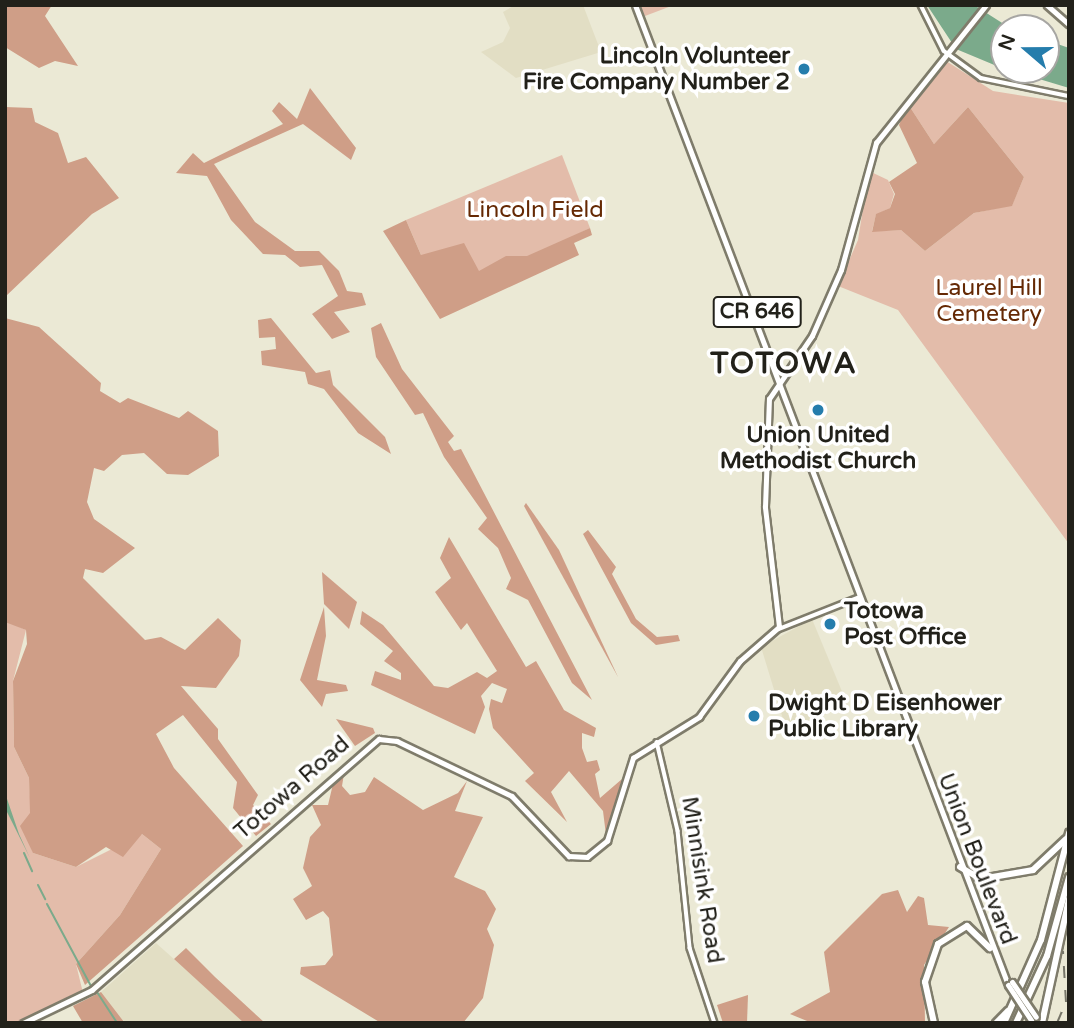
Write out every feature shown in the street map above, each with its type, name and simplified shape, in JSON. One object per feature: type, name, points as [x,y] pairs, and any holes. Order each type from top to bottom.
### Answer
[{"type":"highway","points":[[960,867],[984,880],[1033,870],[1050,860],[1069,834]]},
{"type":"highway","points":[[1004,1023],[1041,940],[1069,834]]},
{"type":"highway","points":[[1016,1023],[1047,956],[1069,877]]},
{"type":"highway","points":[[1035,1021],[1069,899]]},
{"type":"highway","points":[[934,1023],[925,982],[938,944],[967,926],[990,948]]},
{"type":"highway","points":[[996,1023],[1012,1007]]},
{"type":"main road","name":"Union Boulevard","points":[[635,5],[781,379],[990,948],[1035,1021]]},
{"type":"main road","points":[[778,630],[781,614],[765,497],[768,404],[781,379],[816,329],[845,259],[876,143],[947,47],[986,5]]},
{"type":"main road","points":[[1047,5],[1069,24]]},
{"type":"main road","name":"Totowa Road","points":[[23,1023],[92,990],[374,741],[397,741],[500,789],[555,846],[578,858],[607,841],[631,761],[699,717],[740,661],[778,630]]},
{"type":"street","points":[[920,5],[947,47],[990,83],[1069,96]]},
{"type":"street","points":[[778,630],[860,596]]},
{"type":"street","name":"Minnisink Road","points":[[657,742],[678,831],[691,948],[715,1023]]},
{"type":"shaded area","points":[[5,5],[52,5],[45,16],[78,66],[55,61],[39,68],[5,47]]},
{"type":"shaded area","points":[[515,5],[583,5],[601,52],[516,78],[481,52],[503,42],[510,28],[503,12]]},
{"type":"shaded area","points":[[927,5],[974,5],[990,15],[990,63],[956,49]]},
{"type":"shaded area","points":[[1060,45],[1069,48],[1069,88],[1056,84],[1060,84]]},
{"type":"shaded area","points":[[310,88],[356,148],[351,160],[303,124],[214,164],[255,222],[295,251],[319,251],[339,271],[347,291],[362,293],[366,305],[334,312],[350,332],[332,339],[312,314],[338,296],[322,265],[300,267],[285,255],[263,254],[231,220],[207,176],[176,173],[193,153],[204,163],[283,124],[272,111],[279,102],[297,119]]},
{"type":"shaded area","points":[[908,104],[934,144],[968,107],[1024,177],[1012,206],[974,213],[925,251],[901,230],[872,232],[876,214],[890,208],[895,194],[889,182],[917,163],[899,125]]},
{"type":"shaded area","points":[[5,107],[32,108],[35,122],[58,133],[68,163],[86,157],[119,198],[92,214],[5,297]]},
{"type":"shaded area","points":[[406,220],[421,255],[464,243],[479,271],[506,256],[527,256],[590,228],[592,235],[574,243],[579,255],[440,319],[383,231]]},
{"type":"shaded area","points":[[5,318],[39,327],[101,383],[100,391],[120,403],[128,398],[179,418],[188,411],[218,431],[219,456],[188,475],[167,474],[144,453],[122,455],[104,471],[94,468],[87,502],[94,519],[135,548],[103,573],[85,569],[83,578],[145,640],[161,637],[185,650],[218,618],[241,640],[239,656],[216,688],[181,686],[218,729],[218,739],[258,795],[253,805],[271,824],[256,836],[233,808],[237,782],[183,715],[156,734],[174,768],[243,846],[85,985],[76,964],[120,915],[161,849],[142,834],[123,857],[106,847],[76,867],[33,853],[20,826],[30,813],[29,778],[14,747],[13,681],[27,644],[26,630],[5,622]]},
{"type":"shaded area","points":[[271,318],[316,373],[330,370],[333,385],[385,437],[391,454],[358,433],[324,389],[308,384],[305,372],[262,365],[261,351],[276,349],[275,337],[259,338],[258,320]]},
{"type":"shaded area","points":[[381,323],[402,369],[454,436],[448,442],[454,451],[461,449],[592,700],[572,683],[528,600],[506,589],[511,578],[498,548],[478,529],[487,518],[444,457],[423,413],[415,415],[376,357],[371,328]]},
{"type":"shaded area","points":[[526,503],[559,550],[618,677],[524,506]]},
{"type":"shaded area","points":[[588,530],[616,567],[612,574],[636,619],[657,637],[678,635],[680,641],[656,645],[631,623],[583,534]]},
{"type":"shaded area","points":[[449,537],[526,667],[536,661],[564,710],[596,728],[594,737],[582,733],[582,748],[587,762],[597,760],[600,770],[595,774],[600,798],[622,779],[606,835],[603,811],[569,771],[551,792],[567,822],[525,781],[534,773],[493,728],[489,709],[491,699],[502,703],[507,689],[492,683],[481,696],[485,707],[475,734],[371,685],[375,671],[401,680],[401,673],[384,661],[393,651],[360,624],[362,611],[383,625],[434,686],[448,688],[477,672],[487,678],[497,671],[467,623],[461,630],[435,592],[451,578],[440,558]]},
{"type":"shaded area","points":[[322,572],[357,602],[349,629],[324,604]]},
{"type":"shaded area","points":[[324,607],[326,636],[317,680],[346,685],[348,691],[326,694],[322,707],[300,680]]},
{"type":"shaded area","points":[[812,619],[848,706],[786,729],[761,647]]},
{"type":"shaded area","points":[[336,719],[373,728],[375,733],[355,746]]},
{"type":"shaded area","points":[[344,774],[342,786],[350,795],[365,792],[374,777],[423,810],[458,793],[467,781],[455,811],[483,817],[454,877],[485,891],[496,909],[487,929],[494,945],[483,998],[463,1023],[381,1023],[300,974],[301,967],[325,965],[333,955],[329,918],[323,911],[306,920],[293,899],[312,886],[303,868],[310,837],[321,825],[312,805],[328,805],[333,784]]},
{"type":"shaded area","points":[[5,793],[19,834],[30,858],[5,808]]},
{"type":"shaded area","points":[[898,890],[907,912],[918,896],[924,898],[928,925],[949,927],[924,965],[925,1023],[812,1023],[790,1014],[830,992],[824,952],[882,894]]},
{"type":"shaded area","points":[[156,943],[244,1023],[83,1023],[73,1006],[101,992]]},
{"type":"shaded area","points":[[186,948],[265,1023],[244,1023],[174,959]]},
{"type":"shaded area","points":[[101,992],[125,1023],[83,1023],[73,1006]]},
{"type":"shaded area","points":[[748,995],[747,1023],[723,1023],[717,1005]]},
{"type":"green space","points":[[640,5],[674,5],[645,16]]},
{"type":"green space","name":"Laurel Hill Cemetery","points":[[943,59],[993,91],[1069,103],[1069,544],[898,310],[838,286],[858,240],[869,171],[888,180],[894,194],[890,208],[876,215],[872,231],[901,230],[925,251],[974,213],[1012,205],[1024,177],[968,107],[934,144],[908,104]]},
{"type":"green space","name":"Lincoln Field","points":[[562,155],[590,228],[529,259],[479,272],[421,255],[406,220]]},
{"type":"green space","points":[[7,621],[26,630],[13,681],[14,747],[29,778],[33,853],[76,867],[142,834],[161,849],[120,915],[76,964],[83,993],[17,1023],[5,1023]]},
{"type":"waterway","points":[[24,853],[32,871]]},
{"type":"waterway","points":[[38,885],[45,899]]},
{"type":"waterway","points":[[47,904],[91,986]]},
{"type":"waterway","points":[[97,992],[117,1023]]},
{"type":"railway","points":[[1057,1023],[1066,1002],[1063,951]]},
{"type":"place","name":"Lincoln Volunteer Fire Company Number 2","points":[[804,69]]},
{"type":"place","name":"Union United Methodist Church","points":[[818,410]]},
{"type":"place","name":"Totowa Post Office","points":[[830,624]]},
{"type":"place","name":"Dwight D Eisenhower Public Library","points":[[754,716]]},
{"type":"district","name":"TOTOWA","points":[[784,364]]}]
